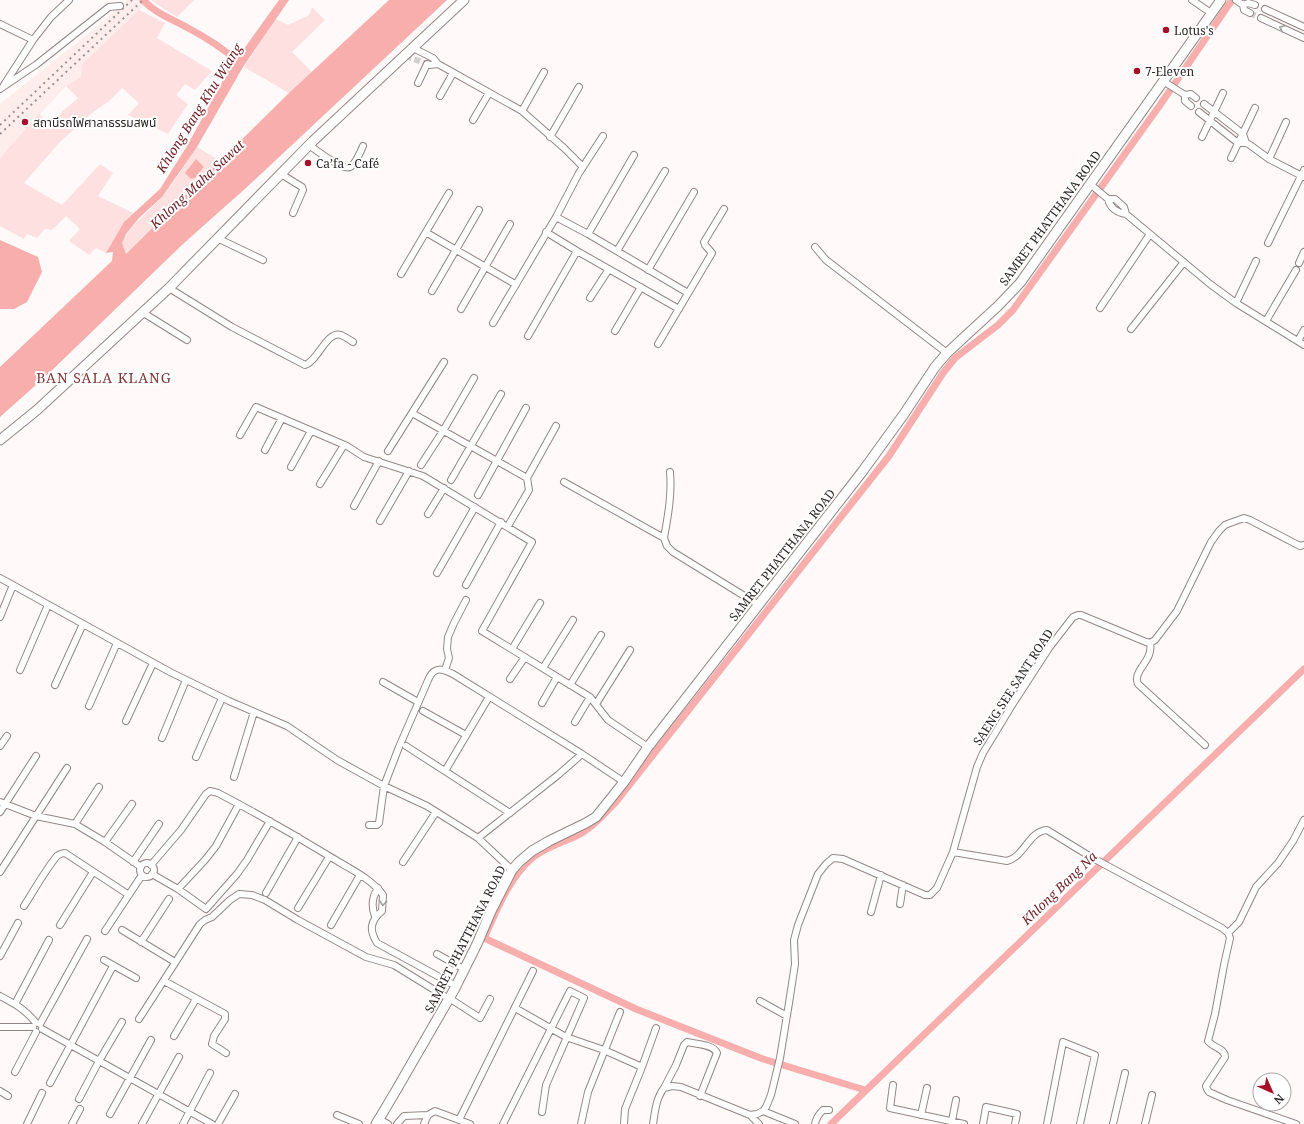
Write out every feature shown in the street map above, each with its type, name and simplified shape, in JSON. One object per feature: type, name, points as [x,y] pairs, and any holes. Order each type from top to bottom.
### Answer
[{"type":"street","points":[[1,89],[33,40],[51,17],[69,0]]},
{"type":"street","points":[[0,440],[37,410],[169,288],[309,145],[464,0]]},
{"type":"street","points":[[1192,0],[1211,13]]},
{"type":"street","name":"SAMRET PHATTHANA ROAD","points":[[377,1121],[456,986],[477,944],[487,919],[512,870],[519,862],[549,841],[596,817],[624,782],[648,747],[862,472],[904,414],[935,367],[947,353],[998,306],[1020,283],[1093,187],[1167,83],[1211,13],[1221,0]]},
{"type":"street","points":[[1250,13],[1244,10],[1240,3],[1255,5]]},
{"type":"street","points":[[1,89],[37,64],[109,7],[120,6]]},
{"type":"street","points":[[1265,9],[1304,27]]},
{"type":"street","points":[[1261,18],[1304,38]]},
{"type":"street","points":[[0,24],[33,40]]},
{"type":"street","points":[[413,48],[433,58],[438,64],[453,73],[522,111],[583,167]]},
{"type":"street","points":[[418,83],[427,64],[438,64]]},
{"type":"street","points":[[522,111],[544,72]]},
{"type":"street","points":[[440,96],[453,73]]},
{"type":"street","points":[[1167,83],[1184,95],[1191,94],[1196,98]]},
{"type":"street","points":[[550,136],[579,87]]},
{"type":"street","points":[[473,120],[489,93]]},
{"type":"street","points":[[1202,137],[1223,93]]},
{"type":"street","points":[[1184,95],[1185,101],[1191,106]]},
{"type":"street","points":[[1204,104],[1243,134],[1246,143]]},
{"type":"street","points":[[1231,158],[1255,108]]},
{"type":"street","points":[[1199,112],[1238,143],[1246,143],[1269,159],[1303,174],[1268,242]]},
{"type":"street","points":[[1269,159],[1286,122]]},
{"type":"street","points":[[493,323],[556,217],[583,167],[603,136]]},
{"type":"street","points":[[309,145],[340,166],[346,168],[349,168],[352,165],[363,146]]},
{"type":"street","points":[[588,234],[634,154]]},
{"type":"street","points":[[616,251],[665,172]]},
{"type":"street","points":[[281,174],[302,187],[303,190],[293,213]]},
{"type":"street","points":[[1093,187],[1107,198],[1109,204],[1119,213],[1126,214],[1210,284],[1236,303],[1301,343],[1304,330]]},
{"type":"street","points":[[648,270],[694,192]]},
{"type":"street","points":[[401,274],[449,193]]},
{"type":"street","points":[[658,344],[712,253],[704,242],[724,209]]},
{"type":"street","points":[[432,291],[479,210]]},
{"type":"street","points":[[556,217],[588,234],[688,294]]},
{"type":"street","points":[[461,309],[510,224]]},
{"type":"street","points":[[427,232],[515,284]]},
{"type":"street","points":[[546,232],[576,251],[679,309]]},
{"type":"street","points":[[1100,308],[1150,234]]},
{"type":"street","points":[[217,238],[264,260]]},
{"type":"street","points":[[815,247],[826,260],[947,353]]},
{"type":"street","points":[[528,336],[576,251]]},
{"type":"street","points":[[1299,263],[1304,252]]},
{"type":"street","points":[[1236,303],[1256,261]]},
{"type":"street","points":[[1131,329],[1184,262]]},
{"type":"street","points":[[590,298],[608,269]]},
{"type":"street","points":[[1266,321],[1296,270]]},
{"type":"street","points":[[615,331],[641,287]]},
{"type":"street","points":[[169,288],[232,327],[305,365],[313,360],[325,343],[335,335],[340,334],[353,342]]},
{"type":"street","points":[[142,312],[187,340]]},
{"type":"street","points":[[388,451],[444,362]]},
{"type":"street","points":[[422,465],[474,378]]},
{"type":"street","points":[[451,480],[501,394]]},
{"type":"street","points":[[240,435],[256,407],[344,445],[364,457],[423,476],[508,526],[532,542],[482,631],[590,697],[608,720],[648,747]]},
{"type":"street","points":[[478,496],[526,408]]},
{"type":"street","points":[[412,413],[527,478]]},
{"type":"street","points":[[265,450],[282,418]]},
{"type":"street","points":[[508,526],[529,490],[527,478],[556,426]]},
{"type":"street","points":[[291,467],[311,431]]},
{"type":"street","points":[[320,484],[344,445]]},
{"type":"street","points":[[354,506],[379,461]]},
{"type":"street","points":[[380,521],[409,471]]},
{"type":"street","points":[[670,472],[671,488],[664,538],[667,546],[673,552],[759,605]]},
{"type":"street","points":[[564,482],[664,538]]},
{"type":"street","points":[[428,514],[444,488]]},
{"type":"street","points":[[437,573],[475,507]]},
{"type":"street","points":[[1205,745],[1138,684],[1136,680],[1137,675],[1151,652],[1150,643],[1155,640],[1177,611],[1211,542],[1225,525],[1244,518],[1300,546],[1304,545]]},
{"type":"street","points":[[466,585],[501,522]]},
{"type":"street","points":[[0,578],[153,663],[222,698],[287,726],[337,760],[384,786],[427,806],[478,838],[512,870]]},
{"type":"street","points":[[0,617],[13,585]]},
{"type":"street","points":[[445,670],[449,658],[447,649],[448,637],[466,600]]},
{"type":"street","points":[[512,649],[540,603]]},
{"type":"street","points":[[20,670],[48,605]]},
{"type":"street","name":"SAENG SEE SANT ROAD","points":[[763,1111],[771,1095],[775,1073],[780,1058],[795,964],[794,940],[798,925],[818,874],[826,864],[833,858],[843,859],[925,895],[930,895],[940,883],[953,852],[977,767],[983,753],[1049,648],[1074,617],[1078,614],[1082,615],[1150,643]]},
{"type":"street","points":[[543,668],[573,620]]},
{"type":"street","points":[[55,685],[83,624]]},
{"type":"street","points":[[570,685],[601,635]]},
{"type":"street","points":[[89,706],[117,643]]},
{"type":"street","points":[[596,704],[630,650]]},
{"type":"street","points":[[510,679],[525,657]]},
{"type":"street","points":[[126,721],[153,663]]},
{"type":"street","points":[[369,825],[377,825],[380,822],[384,786],[418,702],[432,673],[436,670],[445,670],[582,754],[624,782]]},
{"type":"street","points":[[542,703],[557,677]]},
{"type":"street","points":[[162,738],[186,680]]},
{"type":"street","points":[[383,682],[418,702]]},
{"type":"street","points":[[445,771],[489,697]]},
{"type":"street","points":[[575,722],[590,697]]},
{"type":"street","points":[[196,757],[222,698]]},
{"type":"street","points":[[423,711],[466,735]]},
{"type":"street","points":[[234,777],[254,712]]},
{"type":"street","points":[[0,746],[7,736]]},
{"type":"street","points":[[406,746],[510,813]]},
{"type":"street","points":[[478,838],[558,775],[582,754]]},
{"type":"street","points":[[0,812],[2,804],[36,756]]},
{"type":"street","points":[[0,872],[67,768]]},
{"type":"street","points":[[75,824],[99,787]]},
{"type":"street","points":[[151,865],[181,830],[206,794],[210,791],[239,804],[298,837],[360,875],[378,888],[383,895],[382,912],[376,916],[371,929],[376,943],[456,986]]},
{"type":"street","points":[[2,804],[36,816],[75,824],[105,842],[140,867]]},
{"type":"street","points":[[105,842],[132,804]]},
{"type":"street","points":[[178,889],[216,846],[239,804]]},
{"type":"street","points":[[403,862],[436,812]]},
{"type":"street","points":[[1228,933],[1239,922],[1256,887],[1278,863],[1294,841],[1304,820]]},
{"type":"street","points":[[142,875],[148,876],[152,874],[178,889],[206,909],[237,874],[270,821]]},
{"type":"street","points":[[133,862],[159,824]]},
{"type":"street","points":[[953,852],[1007,861],[1018,855],[1042,830],[1047,830],[1091,857],[1215,923],[1228,933],[1230,938],[1215,1014],[1208,1041],[1212,1046],[1223,1051],[1225,1057],[1206,1086],[1207,1089],[1209,1092],[1227,1100],[1296,1124]]},
{"type":"street","points":[[266,893],[298,837]]},
{"type":"street","points":[[24,906],[57,856],[62,853],[65,853],[129,895]]},
{"type":"street","points":[[298,908],[329,856]]},
{"type":"street","points":[[140,867],[145,864],[151,865]]},
{"type":"street","points":[[151,865],[153,868],[152,874]]},
{"type":"street","points":[[140,867],[140,873],[142,875]]},
{"type":"street","points":[[60,925],[93,872]]},
{"type":"street","points":[[105,930],[142,875]]},
{"type":"street","points":[[331,925],[360,875]]},
{"type":"street","points":[[871,912],[881,875]]},
{"type":"street","points":[[900,904],[903,885]]},
{"type":"street","points":[[376,916],[372,909],[373,896],[378,888]]},
{"type":"street","points":[[139,1019],[200,924],[212,917],[230,900],[239,894],[252,894],[366,957],[394,965],[480,1018],[490,999]]},
{"type":"street","points":[[141,942],[169,899]]},
{"type":"street","points":[[0,956],[18,923]]},
{"type":"street","points":[[122,930],[175,962]]},
{"type":"street","points":[[15,1072],[37,1027],[87,939]]},
{"type":"street","points":[[15,1004],[49,940]]},
{"type":"street","points":[[437,954],[464,969]]},
{"type":"street","points":[[104,960],[136,978]]},
{"type":"street","points":[[50,1083],[113,966]]},
{"type":"street","points":[[459,1120],[533,971]]},
{"type":"street","points":[[164,981],[225,1014],[225,1019],[214,1036],[212,1044],[226,1053]]},
{"type":"street","points":[[503,1124],[570,991],[584,998],[546,1085],[542,1112]]},
{"type":"street","points":[[0,996],[29,1014],[37,1027]]},
{"type":"street","points":[[174,1036],[196,998]]},
{"type":"street","points":[[760,1002],[787,1016]]},
{"type":"street","points":[[514,1008],[566,1037],[604,1050],[642,1067]]},
{"type":"street","points":[[581,1124],[588,1092],[620,1012]]},
{"type":"street","points":[[79,1099],[122,1022]]},
{"type":"street","points":[[0,1027],[37,1027],[210,1124]]},
{"type":"street","points":[[624,1124],[625,1109],[656,1028]]},
{"type":"street","points":[[110,1114],[151,1040]]},
{"type":"street","points":[[653,1124],[657,1100],[676,1065],[684,1045],[687,1042],[711,1047],[715,1049],[717,1053],[700,1096]]},
{"type":"street","points":[[1047,1124],[1063,1042],[1095,1055],[1080,1124]]},
{"type":"street","points":[[142,1124],[179,1057]]},
{"type":"street","points":[[1113,1124],[1125,1073]]},
{"type":"street","points":[[183,1124],[210,1074]]},
{"type":"street","points":[[893,1085],[890,1108],[964,1124]]},
{"type":"street","points":[[664,1088],[672,1086],[681,1087],[750,1115],[759,1124]]},
{"type":"street","points":[[921,1115],[927,1088]]},
{"type":"street","points":[[0,1092],[8,1096]]},
{"type":"street","points":[[26,1124],[42,1093]]},
{"type":"street","points":[[218,1124],[235,1094]]},
{"type":"street","points":[[1145,1124],[1152,1095]]},
{"type":"street","points":[[952,1121],[956,1100]]},
{"type":"street","points":[[983,1124],[986,1108],[1017,1114],[1015,1124]]},
{"type":"street","points":[[72,1124],[80,1109]]},
{"type":"street","points":[[815,1124],[816,1117],[823,1110],[829,1110]]},
{"type":"street","points":[[397,1124],[404,1116],[428,1115],[435,1111],[470,1124]]},
{"type":"street","points":[[750,1115],[763,1111],[795,1124]]},
{"type":"street","points":[[337,1115],[359,1124]]},
{"type":"street","points":[[424,1124],[428,1115]]},
{"type":"street","points":[[377,1121],[388,1124]]},
{"type":"shaded area","points":[[127,0],[150,0],[82,64],[81,77],[66,86],[0,158],[0,104],[104,21]]},
{"type":"shaded area","points":[[151,0],[194,0],[177,17]]},
{"type":"shaded area","points":[[312,7],[325,20],[292,52],[312,72],[289,93],[244,67],[276,19],[288,25],[309,15]]},
{"type":"shaded area","points":[[139,10],[165,23],[157,38],[212,71],[195,90],[185,84],[176,95],[188,104],[168,134],[128,115],[139,103],[122,88],[108,102],[93,112],[61,141],[24,183],[62,205],[100,164],[113,173],[98,196],[133,213],[124,222],[106,253],[96,248],[89,255],[69,241],[80,229],[66,216],[52,230],[45,229],[37,238],[27,234],[24,239],[0,226],[0,158],[39,114],[49,123],[78,98],[66,86],[81,77],[82,64]]},
{"type":"shaded area","points":[[197,147],[220,161],[126,254],[121,243],[125,236],[157,203]]},
{"type":"water","name":"Khlong Maha Sawat","points":[[279,0],[289,0],[243,67],[197,147],[162,197],[139,218],[126,234],[122,243],[126,254],[289,93],[389,0],[447,0],[247,187],[183,244],[46,376],[0,417],[0,367],[112,261],[113,252],[106,253],[124,222],[160,189],[187,146],[225,77],[227,60],[235,53],[241,53]]},
{"type":"water","points":[[196,159],[204,167],[195,178],[191,179],[185,173]]},
{"type":"water","points":[[0,240],[38,257],[42,272],[27,302],[14,309],[0,309]]},
{"type":"waterway","name":"Khlong Bang Khu Wiang","points":[[143,0],[159,13],[214,43],[237,61]]},
{"type":"waterway","points":[[865,1090],[763,1059],[636,1009],[484,938],[504,895],[524,866],[542,851],[587,830],[615,803],[889,456],[943,373],[955,358],[998,325],[1013,310],[1160,105],[1232,0]]},
{"type":"waterway","name":"Khlong Bang Na","points":[[831,1124],[1304,669]]},
{"type":"tunnel","points":[[1250,13],[1261,18]]},
{"type":"tunnel","points":[[406,56],[427,64]]},
{"type":"railway","points":[[0,125],[132,0]]},
{"type":"railway","points":[[0,134],[143,0]]},
{"type":"place","name":"Lotus's","points":[[1166,30]]},
{"type":"place","name":"7-Eleven","points":[[1137,71]]},
{"type":"place","name":"สถานีรถไฟศาลาธรรมสพน์","points":[[25,122]]},
{"type":"place","name":"Ca’fa - Café","points":[[308,163]]},
{"type":"district","name":"BAN SALA KLANG","points":[[104,377]]}]
